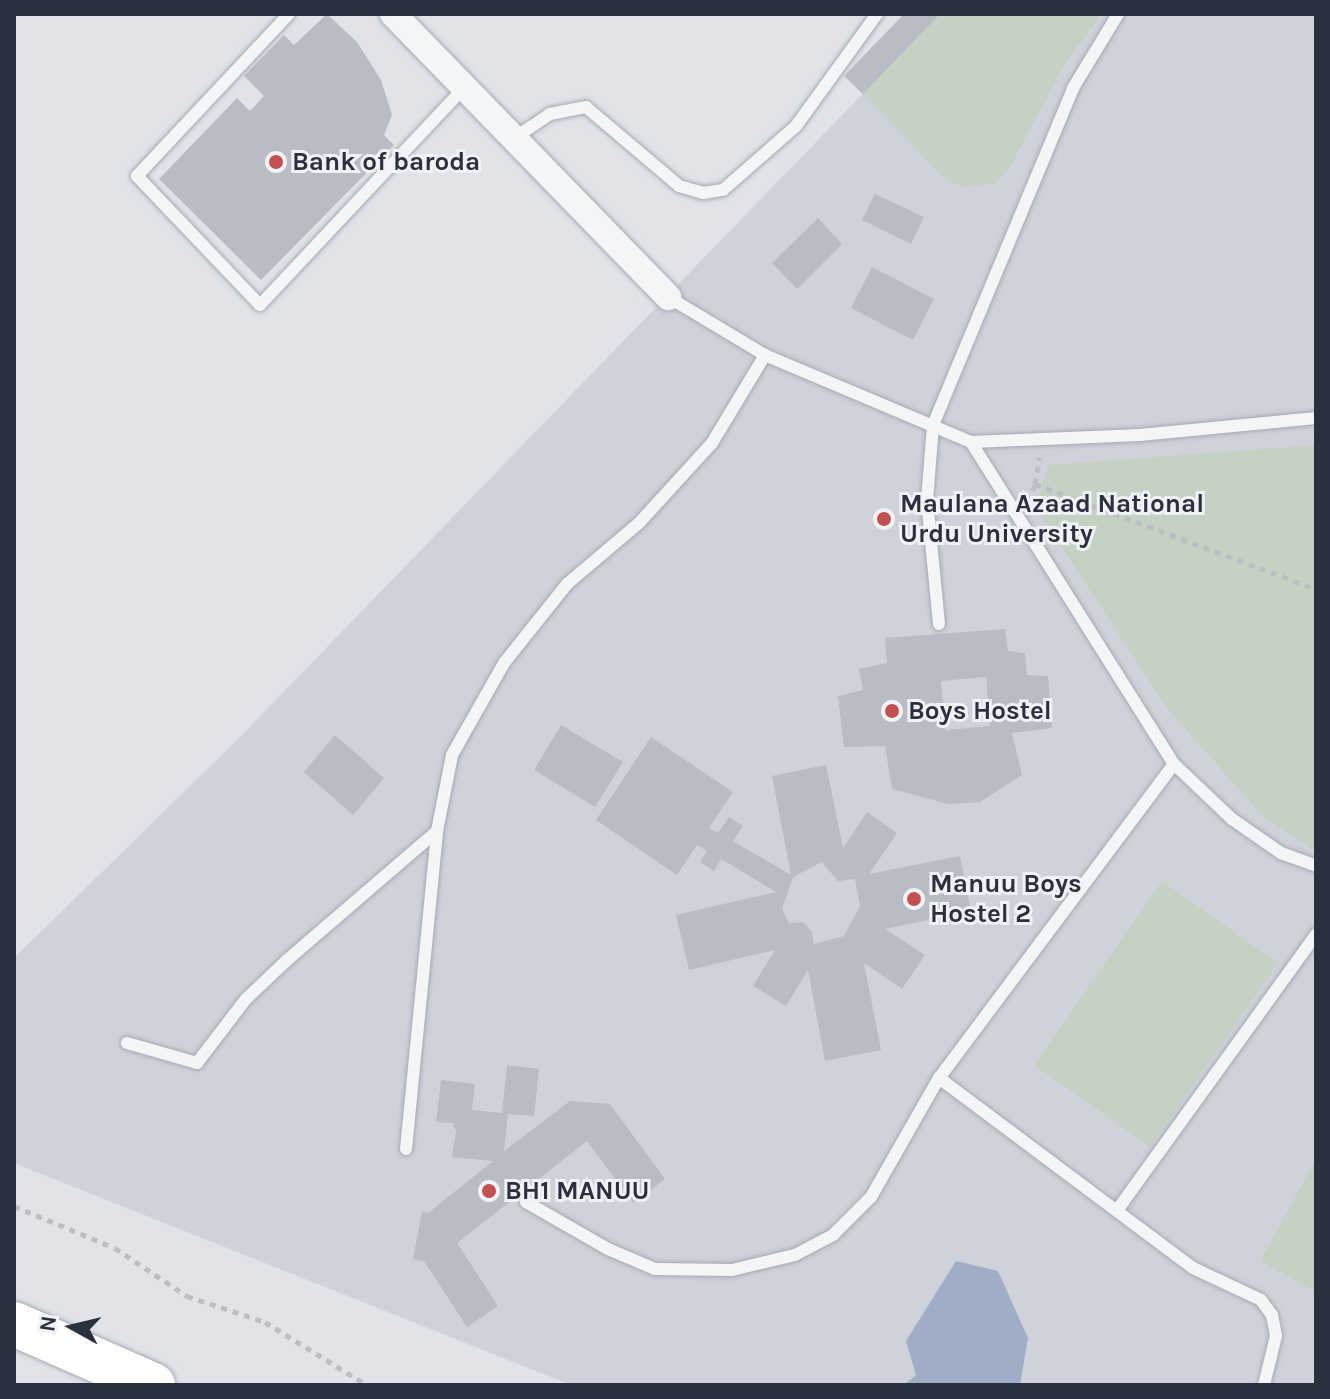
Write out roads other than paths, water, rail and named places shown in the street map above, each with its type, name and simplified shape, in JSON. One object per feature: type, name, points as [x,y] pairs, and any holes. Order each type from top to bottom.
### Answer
[{"type":"highway","points":[[14,1324],[153,1385]]},
{"type":"street","points":[[393,14],[668,297]]},
{"type":"lane","points":[[289,14],[137,176],[260,305],[464,88]]},
{"type":"lane","points":[[513,139],[550,114],[586,107],[679,186],[703,193],[723,190],[796,126],[877,14]]},
{"type":"lane","points":[[939,624],[927,500],[933,425],[1073,88],[1118,14]]},
{"type":"lane","points":[[668,297],[765,355],[971,442],[1316,418]]},
{"type":"lane","points":[[406,1149],[437,831],[452,755],[504,663],[567,584],[639,523],[712,443],[765,355]]},
{"type":"lane","points":[[971,442],[1174,764],[1232,819],[1281,853],[1316,866]]},
{"type":"lane","points":[[526,1202],[608,1249],[655,1269],[732,1270],[795,1255],[833,1235],[871,1197],[939,1078],[1174,764]]},
{"type":"lane","points":[[127,1043],[197,1063],[246,999],[437,831]]},
{"type":"lane","points":[[1118,1209],[1316,934]]},
{"type":"lane","points":[[939,1078],[1193,1268],[1261,1300],[1272,1315],[1276,1336],[1264,1385]]},
{"type":"water","points":[[956,1261],[998,1271],[1028,1338],[1020,1385],[904,1385],[916,1375],[906,1341]]},
{"type":"place","name":"Bank of baroda","points":[[276,162]]},
{"type":"place","name":"Maulana Azaad National Urdu University","points":[[884,519]]},
{"type":"place","name":"Boys Hostel","points":[[892,711]]},
{"type":"place","name":"Manuu Boys Hostel 2","points":[[914,899]]},
{"type":"place","name":"BH1 MANUU","points":[[489,1191]]}]
